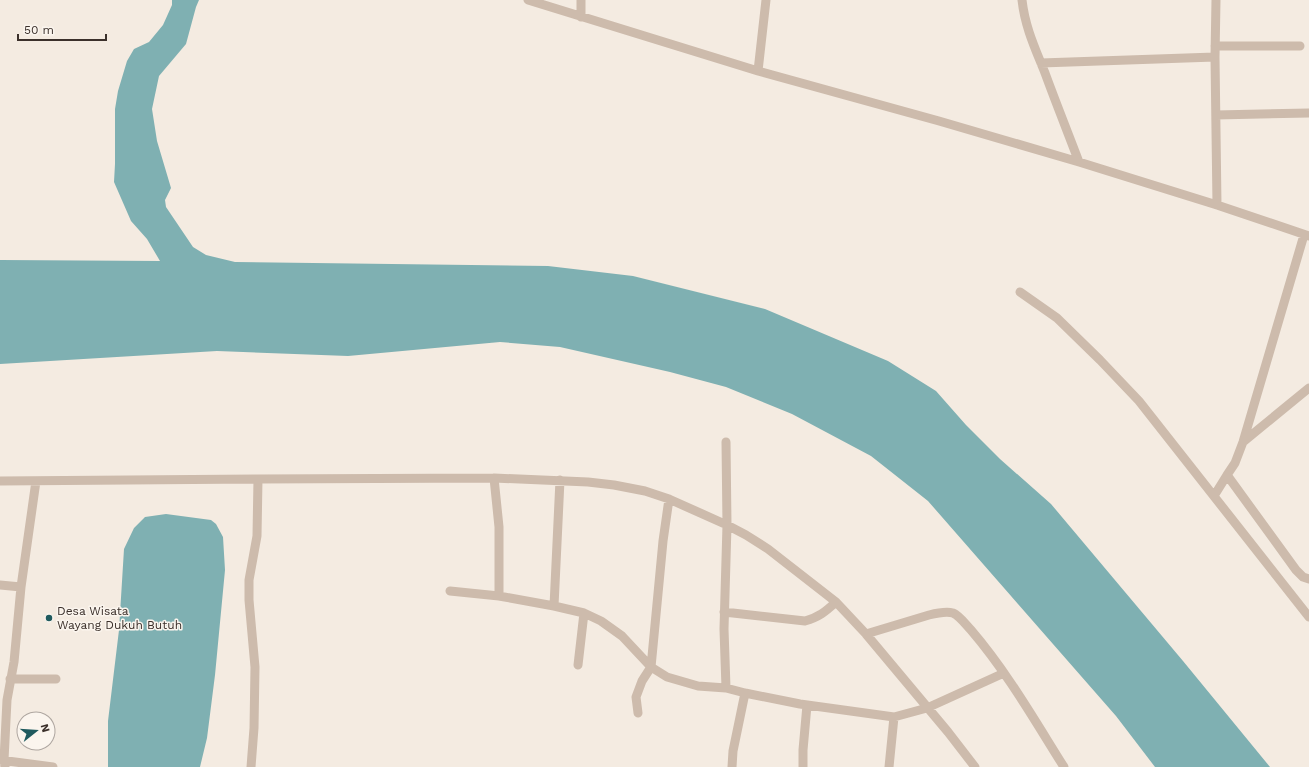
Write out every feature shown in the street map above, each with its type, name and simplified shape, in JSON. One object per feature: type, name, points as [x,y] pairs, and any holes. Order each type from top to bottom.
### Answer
[{"type":"street","points":[[528,0],[758,71],[932,119],[1079,162],[1307,235],[1243,442],[1235,463],[1214,496]]},
{"type":"street","points":[[581,0],[581,17]]},
{"type":"street","points":[[758,71],[766,0]]},
{"type":"street","points":[[1022,0],[1026,26],[1032,44],[1041,63],[1079,162]]},
{"type":"street","points":[[1216,0],[1215,57],[1217,206]]},
{"type":"street","points":[[1215,46],[1300,46]]},
{"type":"street","points":[[1041,63],[1215,57]]},
{"type":"street","points":[[1216,115],[1309,113]]},
{"type":"street","points":[[1020,292],[1057,318],[1100,360],[1138,401],[1309,617]]},
{"type":"street","points":[[1243,442],[1309,388]]},
{"type":"street","points":[[726,442],[727,525],[724,612],[726,688]]},
{"type":"street","points":[[1227,475],[1296,570],[1303,577],[1309,579]]},
{"type":"street","points":[[494,478],[499,527],[499,596]]},
{"type":"street","points":[[0,481],[494,478],[560,480],[614,485],[645,491],[669,499],[727,525],[768,549],[836,602],[866,634],[975,767]]},
{"type":"street","points":[[251,767],[254,728],[255,667],[249,580],[257,536],[258,479]]},
{"type":"street","points":[[554,606],[560,480]]},
{"type":"street","points":[[36,481],[21,587],[14,662],[4,700],[3,762],[52,767]]},
{"type":"street","points":[[638,713],[636,697],[642,681],[652,667],[663,541],[669,499]]},
{"type":"street","points":[[0,586],[21,587]]},
{"type":"street","points":[[450,591],[499,596],[584,613],[612,628],[622,636],[652,667],[667,677],[698,686],[726,688],[807,705],[894,717],[927,708],[1004,673]]},
{"type":"street","points":[[724,612],[805,621],[816,618],[836,602]]},
{"type":"street","points":[[578,665],[584,613]]},
{"type":"street","points":[[866,634],[929,615],[938,613],[954,614],[962,620],[982,643],[1004,673],[1064,767]]},
{"type":"street","points":[[10,678],[56,679]]},
{"type":"street","points":[[732,767],[733,751],[745,693]]},
{"type":"street","points":[[803,767],[807,705]]},
{"type":"street","points":[[890,767],[894,717]]},
{"type":"water","points":[[172,0],[199,0],[186,44],[159,76],[152,109],[157,141],[171,188],[165,200],[166,207],[193,247],[206,255],[235,262],[548,266],[633,276],[765,309],[888,361],[936,391],[966,425],[1000,459],[1051,504],[1270,767],[1155,767],[1116,716],[928,501],[871,456],[792,414],[726,387],[670,372],[560,347],[500,342],[348,356],[217,351],[0,364],[0,260],[160,261],[147,239],[131,221],[114,182],[115,109],[118,91],[127,61],[134,49],[149,42],[163,25],[172,5]]},
{"type":"water","points":[[166,514],[211,520],[216,524],[223,537],[225,570],[215,675],[207,738],[200,767],[108,767],[108,721],[119,630],[124,549],[134,528],[145,517]]},
{"type":"place","name":"Desa Wisata Wayang Dukuh Butuh","points":[[49,618]]}]
